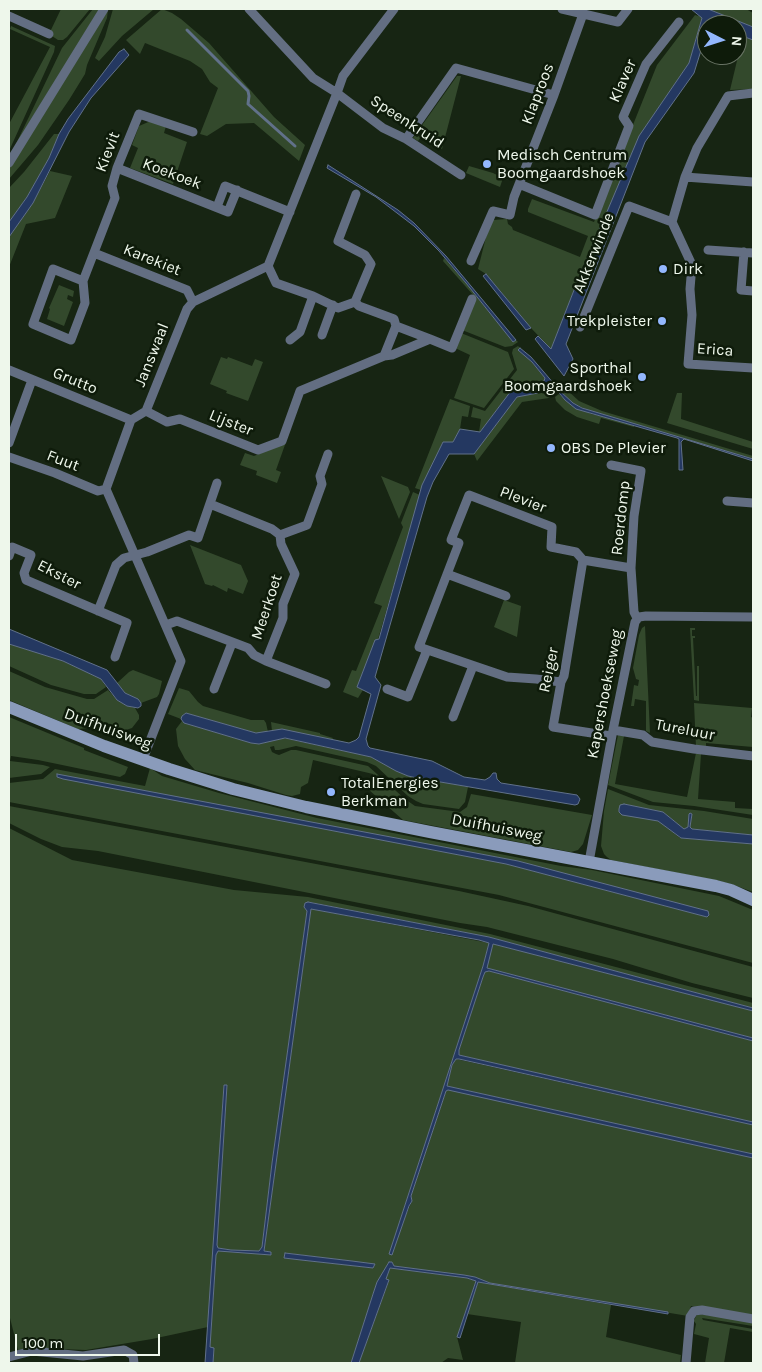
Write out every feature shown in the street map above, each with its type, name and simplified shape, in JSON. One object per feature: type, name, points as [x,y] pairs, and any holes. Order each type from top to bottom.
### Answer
[{"type":"main road","name":"Duifhuisweg","points":[[9,707],[88,740],[233,789],[290,803],[430,832],[716,886],[753,900]]},
{"type":"street","points":[[9,163],[104,9]]},
{"type":"street","name":"Speenkruid","points":[[249,9],[313,78],[338,93],[383,128],[406,139],[461,175]]},
{"type":"street","points":[[192,302],[268,266],[338,93],[343,76],[394,9]]},
{"type":"street","points":[[562,9],[618,22],[628,9]]},
{"type":"street","name":"Klaproos","points":[[472,261],[493,211],[510,215],[514,197],[583,14]]},
{"type":"street","points":[[9,16],[49,34]]},
{"type":"street","name":"Klaver","points":[[519,184],[595,215],[629,126],[623,117],[646,64],[679,22]]},
{"type":"street","points":[[406,139],[456,68],[554,95]]},
{"type":"street","points":[[672,222],[685,177],[697,148],[728,96],[753,93]]},
{"type":"street","name":"Kievit","points":[[83,281],[53,269],[32,324],[71,340],[85,303],[83,281],[115,198],[112,186],[117,168],[139,114],[193,132]]},
{"type":"street","name":"Koekoek","points":[[117,168],[228,212],[236,190],[290,212]]},
{"type":"street","points":[[685,177],[753,182]]},
{"type":"street","points":[[355,302],[371,264],[365,255],[338,241],[356,194]]},
{"type":"street","name":"Akkerwinde","points":[[580,327],[629,206],[672,222]]},
{"type":"street","name":"Erica","points":[[672,222],[692,265],[690,289],[692,315],[688,364],[753,368]]},
{"type":"street","points":[[708,250],[753,253]]},
{"type":"street","points":[[744,252],[741,290],[753,291]]},
{"type":"street","name":"Karekiet","points":[[94,253],[187,290],[192,302]]},
{"type":"street","points":[[268,266],[276,282],[313,296],[335,307],[355,302]]},
{"type":"street","points":[[290,340],[300,332],[313,296]]},
{"type":"street","points":[[396,326],[452,348],[472,299]]},
{"type":"street","name":"Janswaal","points":[[131,420],[146,411],[187,309],[192,302]]},
{"type":"street","points":[[355,302],[359,306],[394,319],[396,326],[384,356]]},
{"type":"street","points":[[322,335],[335,307]]},
{"type":"street","name":"Lijster","points":[[146,411],[167,422],[180,419],[258,450],[282,441],[300,391],[430,339]]},
{"type":"street","name":"Grutto","points":[[9,370],[131,420]]},
{"type":"street","points":[[9,443],[13,421],[32,380]]},
{"type":"street","points":[[131,420],[106,489],[181,661],[142,759]]},
{"type":"street","points":[[210,504],[272,529],[280,536],[307,525],[322,484],[320,476],[328,454]]},
{"type":"street","name":"Fuut","points":[[9,457],[98,491],[106,489]]},
{"type":"street","name":"Roerdomp","points":[[611,465],[641,471],[634,516],[631,568]]},
{"type":"street","points":[[98,612],[116,565],[124,558],[136,556],[189,535],[198,538],[217,483]]},
{"type":"street","name":"Plevier","points":[[387,689],[408,697],[427,650],[419,647],[459,543],[451,540],[469,495],[552,527],[551,547],[576,552],[583,560],[631,568]]},
{"type":"street","points":[[727,501],[753,503]]},
{"type":"street","name":"Meerkoet","points":[[266,661],[283,618],[283,604],[295,574],[281,544],[280,536]]},
{"type":"street","name":"Ekster","points":[[9,556],[12,547],[31,555],[24,573],[26,580],[58,592],[98,612],[128,623],[115,657]]},
{"type":"street","name":"Reiger","points":[[583,560],[564,676],[560,682],[553,727],[612,733]]},
{"type":"street","points":[[631,568],[634,612],[637,618]]},
{"type":"street","points":[[447,574],[506,596]]},
{"type":"street","name":"Kapershoekseweg","points":[[589,862],[633,626],[637,618],[654,615],[753,617]]},
{"type":"street","points":[[166,625],[177,621],[248,648],[254,655],[266,661],[326,684]]},
{"type":"street","points":[[214,689],[232,643]]},
{"type":"street","points":[[427,650],[507,677],[560,682]]},
{"type":"street","points":[[453,717],[473,666]]},
{"type":"street","name":"Tureluur","points":[[612,733],[643,735],[652,742],[753,756]]},
{"type":"street","points":[[686,1363],[690,1317],[694,1311],[702,1310],[753,1319]]},
{"type":"street","points":[[9,1357],[32,1351],[50,1352],[74,1360],[82,1356],[124,1350],[132,1355],[134,1363]]},
{"type":"green space","points":[[61,9],[90,9],[67,37],[63,40],[58,40],[49,34]]},
{"type":"green space","points":[[93,9],[100,9],[14,148],[62,48]]},
{"type":"green space","points":[[108,9],[107,18],[85,74],[38,145],[9,179],[9,166]]},
{"type":"green space","points":[[113,9],[154,9],[122,36],[99,61],[95,58],[105,37]]},
{"type":"green space","points":[[162,9],[181,19],[209,43],[274,117],[305,145],[299,161],[254,123],[226,124],[207,136],[200,134],[218,88],[210,82],[202,69],[190,61],[145,43],[140,54],[126,40]]},
{"type":"green space","points":[[708,9],[746,9],[753,13],[753,27],[747,25],[747,15],[723,15]]},
{"type":"green space","points":[[695,15],[697,16],[697,35],[689,63],[639,137],[551,349],[486,274],[478,269],[486,237],[493,220],[507,219],[508,224],[513,230],[580,257],[588,236],[528,212],[532,199],[594,222],[657,65]]},
{"type":"green space","points":[[11,26],[55,46],[9,151],[9,124],[50,47],[10,29]]},
{"type":"green space","points":[[747,38],[753,40],[753,89],[730,90],[736,65],[747,65]]},
{"type":"green space","points":[[457,76],[461,76],[442,149],[421,137],[418,141],[413,138]]},
{"type":"green space","points":[[153,120],[166,126],[164,133],[187,142],[173,184],[130,168],[138,148],[132,145],[139,126]]},
{"type":"green space","points":[[54,134],[59,134],[49,158],[27,197],[9,222],[9,188]]},
{"type":"green space","points":[[469,166],[503,178],[500,187],[466,173]]},
{"type":"green space","points":[[50,171],[72,176],[55,218],[26,224],[9,267],[9,237],[33,203]]},
{"type":"green space","points":[[444,258],[513,342],[516,340],[518,342],[512,346],[505,347],[462,330],[474,296],[443,261]]},
{"type":"green space","points":[[59,285],[74,291],[73,297],[68,295],[67,299],[73,302],[64,326],[47,319],[49,308]]},
{"type":"green space","points":[[461,333],[508,352],[514,369],[484,408],[454,398],[470,355],[455,348]]},
{"type":"green space","points":[[518,346],[519,350],[526,355],[545,378],[544,381],[514,387],[479,432],[481,419],[471,417],[473,407],[485,411],[517,370],[512,353],[513,349]]},
{"type":"green space","points":[[221,357],[227,359],[228,357],[252,366],[255,359],[263,362],[248,401],[226,393],[227,391],[210,384]]},
{"type":"green space","points":[[554,387],[557,392],[549,398],[522,402],[477,461],[474,454],[517,397],[538,393],[540,390]]},
{"type":"green space","points":[[566,389],[579,401],[602,411],[753,456],[753,459],[587,410],[573,403],[561,392]]},
{"type":"green space","points":[[677,393],[682,393],[681,419],[753,442],[753,449],[667,423]]},
{"type":"green space","points":[[559,394],[565,400],[591,414],[634,425],[634,427],[601,418],[599,424],[577,417],[565,410],[556,401],[555,397]]},
{"type":"green space","points":[[450,399],[470,406],[468,417],[462,416],[460,429],[453,442],[443,442],[421,490],[415,488]]},
{"type":"green space","points":[[286,442],[276,470],[281,472],[277,483],[256,475],[257,471],[240,465],[245,453],[254,456]]},
{"type":"green space","points":[[381,476],[408,487],[410,492],[399,519]]},
{"type":"green space","points":[[413,492],[420,495],[378,639],[375,641],[357,687],[363,690],[358,698],[343,692],[352,670],[356,671],[382,606],[374,603],[403,527],[401,523]]},
{"type":"green space","points":[[190,545],[241,565],[248,581],[243,594],[228,588],[227,592],[213,585],[205,584]]},
{"type":"green space","points":[[504,600],[521,606],[517,637],[494,627]]},
{"type":"green space","points":[[645,626],[650,733],[646,731],[646,701],[635,699],[634,706],[631,706],[634,685],[638,686],[639,680],[636,679],[633,668],[639,635]]},
{"type":"green space","points":[[690,628],[695,628],[695,630],[692,630],[692,636],[695,636],[693,638],[696,696],[697,666],[699,666],[699,701],[694,700]]},
{"type":"green space","points":[[9,644],[63,661],[101,679],[106,687],[96,694],[84,694],[51,685],[9,666]]},
{"type":"green space","points":[[133,670],[162,681],[157,697],[141,703],[138,699],[125,693],[117,683]]},
{"type":"green space","points":[[9,671],[45,687],[87,699],[94,699],[108,690],[117,700],[135,708],[139,719],[132,728],[126,730],[124,740],[88,726],[88,728],[78,729],[9,700]]},
{"type":"green space","points":[[179,688],[189,691],[203,706],[251,720],[264,720],[268,732],[256,733],[186,713],[181,719],[168,714]]},
{"type":"green space","points":[[694,703],[752,708],[753,747],[706,743],[706,747],[696,747]]},
{"type":"green space","points":[[9,717],[128,767],[125,774],[120,777],[11,756],[10,761],[50,767],[41,774],[9,778]]},
{"type":"green space","points":[[182,721],[251,743],[259,744],[282,738],[371,757],[408,776],[468,787],[465,802],[459,809],[423,804],[408,796],[376,766],[367,762],[296,746],[279,750],[275,750],[274,746],[270,747],[272,752],[279,755],[296,750],[368,766],[415,806],[460,812],[467,807],[471,794],[592,815],[583,844],[578,850],[571,852],[403,820],[369,790],[373,774],[313,760],[308,783],[301,787],[300,794],[286,795],[248,783],[195,770],[185,759],[178,746],[176,729]]},
{"type":"green space","points":[[271,722],[320,733],[333,738],[332,740],[282,730],[272,731]]},
{"type":"green space","points":[[618,735],[624,736],[615,784],[687,797],[696,753],[701,754],[698,799],[735,802],[735,808],[753,809],[753,815],[653,802],[608,785]]},
{"type":"green space","points":[[150,768],[162,776],[219,793],[317,818],[719,896],[753,910],[753,963],[499,895],[9,802],[9,783],[43,779],[55,769],[145,786]],"holes":[[[57,777],[518,861],[709,916],[506,864]]]},
{"type":"green space","points":[[608,789],[649,805],[753,819],[753,835],[692,829],[690,827],[692,814],[690,813],[688,827],[684,829],[663,812],[624,804],[660,822],[680,838],[753,844],[753,892],[719,881],[611,860],[604,854],[601,846]]},
{"type":"green space","points":[[9,806],[459,891],[528,906],[753,967],[753,998],[692,983],[613,959],[487,927],[98,851],[62,847],[9,823]]},
{"type":"green space","points":[[9,828],[72,860],[234,890],[308,897],[490,934],[753,1003],[753,1008],[489,937],[315,903],[305,903],[304,907],[307,911],[261,1251],[231,1250],[218,1248],[217,1245],[227,1085],[224,1085],[208,1327],[86,1350],[34,1348],[18,1350],[9,1314]]},
{"type":"green space","points":[[311,909],[489,943],[389,1254],[412,1201],[411,1196],[448,1089],[753,1158],[753,1316],[691,1306],[688,1316],[490,1283],[475,1277],[394,1266],[392,1262],[389,1263],[373,1294],[351,1363],[213,1363],[214,1348],[210,1348],[216,1255],[218,1250],[270,1255],[271,1252],[264,1251]],"holes":[[[286,1253],[352,1261],[373,1268],[285,1258]]]},
{"type":"green space","points":[[493,944],[753,1011],[753,1038],[486,968]]},
{"type":"green space","points":[[489,971],[753,1041],[753,1122],[459,1055],[483,977],[485,972]]},
{"type":"green space","points":[[456,1059],[753,1125],[753,1154],[447,1086],[452,1065]]},
{"type":"green space","points":[[390,1268],[467,1278],[476,1281],[457,1337],[463,1360],[448,1358],[441,1363],[359,1363],[389,1281],[386,1279]]},
{"type":"green space","points":[[478,1282],[611,1305],[606,1337],[681,1355],[680,1363],[515,1363],[521,1322],[467,1314]]},
{"type":"green space","points":[[699,1314],[753,1321],[753,1326],[702,1318],[703,1320],[753,1329],[753,1332],[730,1328],[724,1363],[705,1363],[709,1338],[694,1334],[696,1324],[694,1321]]},
{"type":"water","points":[[691,9],[708,9],[723,15],[698,15]]},
{"type":"water","points":[[747,25],[753,27],[753,40],[747,38]]},
{"type":"water","points":[[697,35],[697,63],[694,73],[645,142],[566,344],[573,359],[564,376],[535,339],[538,336],[551,349],[639,136],[689,63]]},
{"type":"water","points":[[124,49],[129,55],[91,98],[69,132],[33,203],[9,237],[9,222],[27,197],[68,119],[119,52]]},
{"type":"water","points":[[328,165],[398,210],[414,223],[446,256],[516,340],[513,342],[439,251],[414,226],[376,197],[327,168]]},
{"type":"water","points":[[486,274],[531,328],[526,330],[483,276]]},
{"type":"water","points":[[520,348],[531,357],[561,392],[582,408],[753,459],[753,461],[684,439],[681,442],[683,470],[679,470],[679,439],[576,409],[554,387],[550,387],[540,390],[538,393],[517,397],[474,454],[449,454],[433,482],[375,677],[381,685],[366,739],[368,746],[432,761],[464,777],[485,780],[493,773],[496,773],[497,779],[501,783],[577,795],[580,799],[578,804],[417,778],[396,771],[371,757],[285,738],[259,744],[251,743],[184,723],[181,719],[186,713],[256,733],[282,729],[349,743],[359,737],[371,694],[357,687],[375,640],[379,639],[422,485],[443,442],[453,442],[460,429],[480,432],[514,387],[544,381],[545,378],[532,362],[518,350]]},
{"type":"water","points":[[9,629],[107,670],[125,693],[138,699],[141,706],[138,708],[127,706],[117,700],[101,679],[63,661],[9,644]]},
{"type":"water","points":[[57,774],[518,861],[708,911],[709,915],[707,917],[506,864],[63,779],[57,777]]},
{"type":"water","points":[[624,804],[663,812],[684,829],[688,827],[690,813],[692,814],[690,827],[692,829],[753,835],[753,844],[681,838],[658,821],[622,815],[619,809],[620,805]]},
{"type":"water","points":[[308,902],[489,937],[753,1008],[753,1011],[493,944],[487,968],[753,1038],[753,1041],[489,971],[485,972],[483,977],[459,1055],[753,1122],[753,1125],[459,1059],[456,1059],[452,1065],[447,1086],[753,1154],[753,1158],[448,1090],[446,1091],[411,1196],[412,1201],[392,1255],[389,1254],[489,943],[311,909],[264,1251],[271,1252],[271,1255],[218,1251],[216,1255],[210,1347],[214,1348],[213,1363],[205,1363],[224,1085],[227,1085],[217,1245],[218,1248],[231,1250],[259,1251],[262,1247],[307,911],[304,907],[305,903]]},
{"type":"water","points":[[285,1253],[375,1264],[373,1268],[284,1258]]},
{"type":"water","points":[[389,1262],[392,1262],[394,1266],[464,1275],[490,1283],[668,1312],[668,1314],[478,1282],[460,1338],[457,1337],[476,1281],[467,1278],[390,1268],[386,1279],[389,1280],[359,1363],[351,1363],[377,1282]]},
{"type":"waterway","points":[[187,30],[248,91],[248,104],[295,146]]},
{"type":"place","name":"Medisch Centrum Boomgaardshoek","points":[[487,164]]},
{"type":"place","name":"Dirk","points":[[663,269]]},
{"type":"place","name":"Trekpleister","points":[[662,321]]},
{"type":"place","name":"Sporthal Boomgaardshoek","points":[[642,377]]},
{"type":"place","name":"OBS De Plevier","points":[[551,448]]},
{"type":"place","name":"TotalEnergies Berkman","points":[[331,792]]}]
